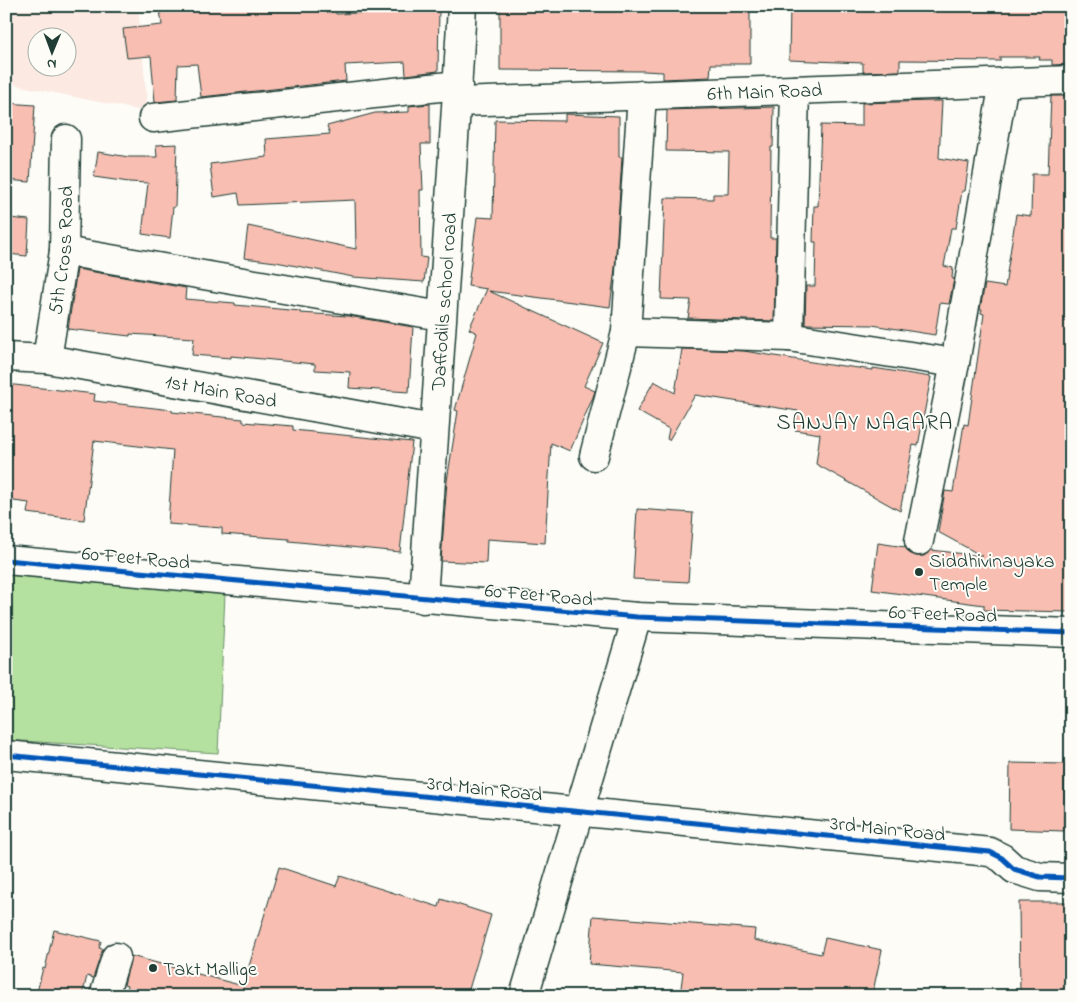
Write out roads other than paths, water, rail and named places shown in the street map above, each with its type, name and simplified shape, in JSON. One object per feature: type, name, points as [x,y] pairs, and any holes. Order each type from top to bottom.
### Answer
[{"type":"street","name":"Daffodils school road","points":[[423,599],[441,316],[458,93],[462,6]]},
{"type":"street","name":"6th Main Road","points":[[153,118],[458,93],[642,95],[1071,80]]},
{"type":"street","points":[[919,542],[954,363],[1004,82]]},
{"type":"street","points":[[789,337],[795,90]]},
{"type":"street","points":[[594,456],[626,332],[642,95]]},
{"type":"street","name":"5th Cross Road","points":[[47,359],[64,251],[66,139]]},
{"type":"street","points":[[64,251],[441,316]]},
{"type":"street","points":[[626,332],[789,337],[954,363]]},
{"type":"street","name":"1st Main Road","points":[[6,357],[47,359],[434,429]]},
{"type":"street","name":"60 Feet Road","points":[[6,560],[636,617],[1071,633]]},
{"type":"street","points":[[524,996],[636,617]]},
{"type":"street","name":"3rd Main Road","points":[[6,755],[990,852],[1002,858],[1014,869],[1040,877],[1071,878]]},
{"type":"street","points":[[104,996],[116,957]]},
{"type":"place","name":"Siddhivinayaka Temple","points":[[919,572]]},
{"type":"place","name":"Takt Mallige","points":[[153,968]]},
{"type":"district","name":"SANJAY NAGARA","points":[[865,421]]}]
